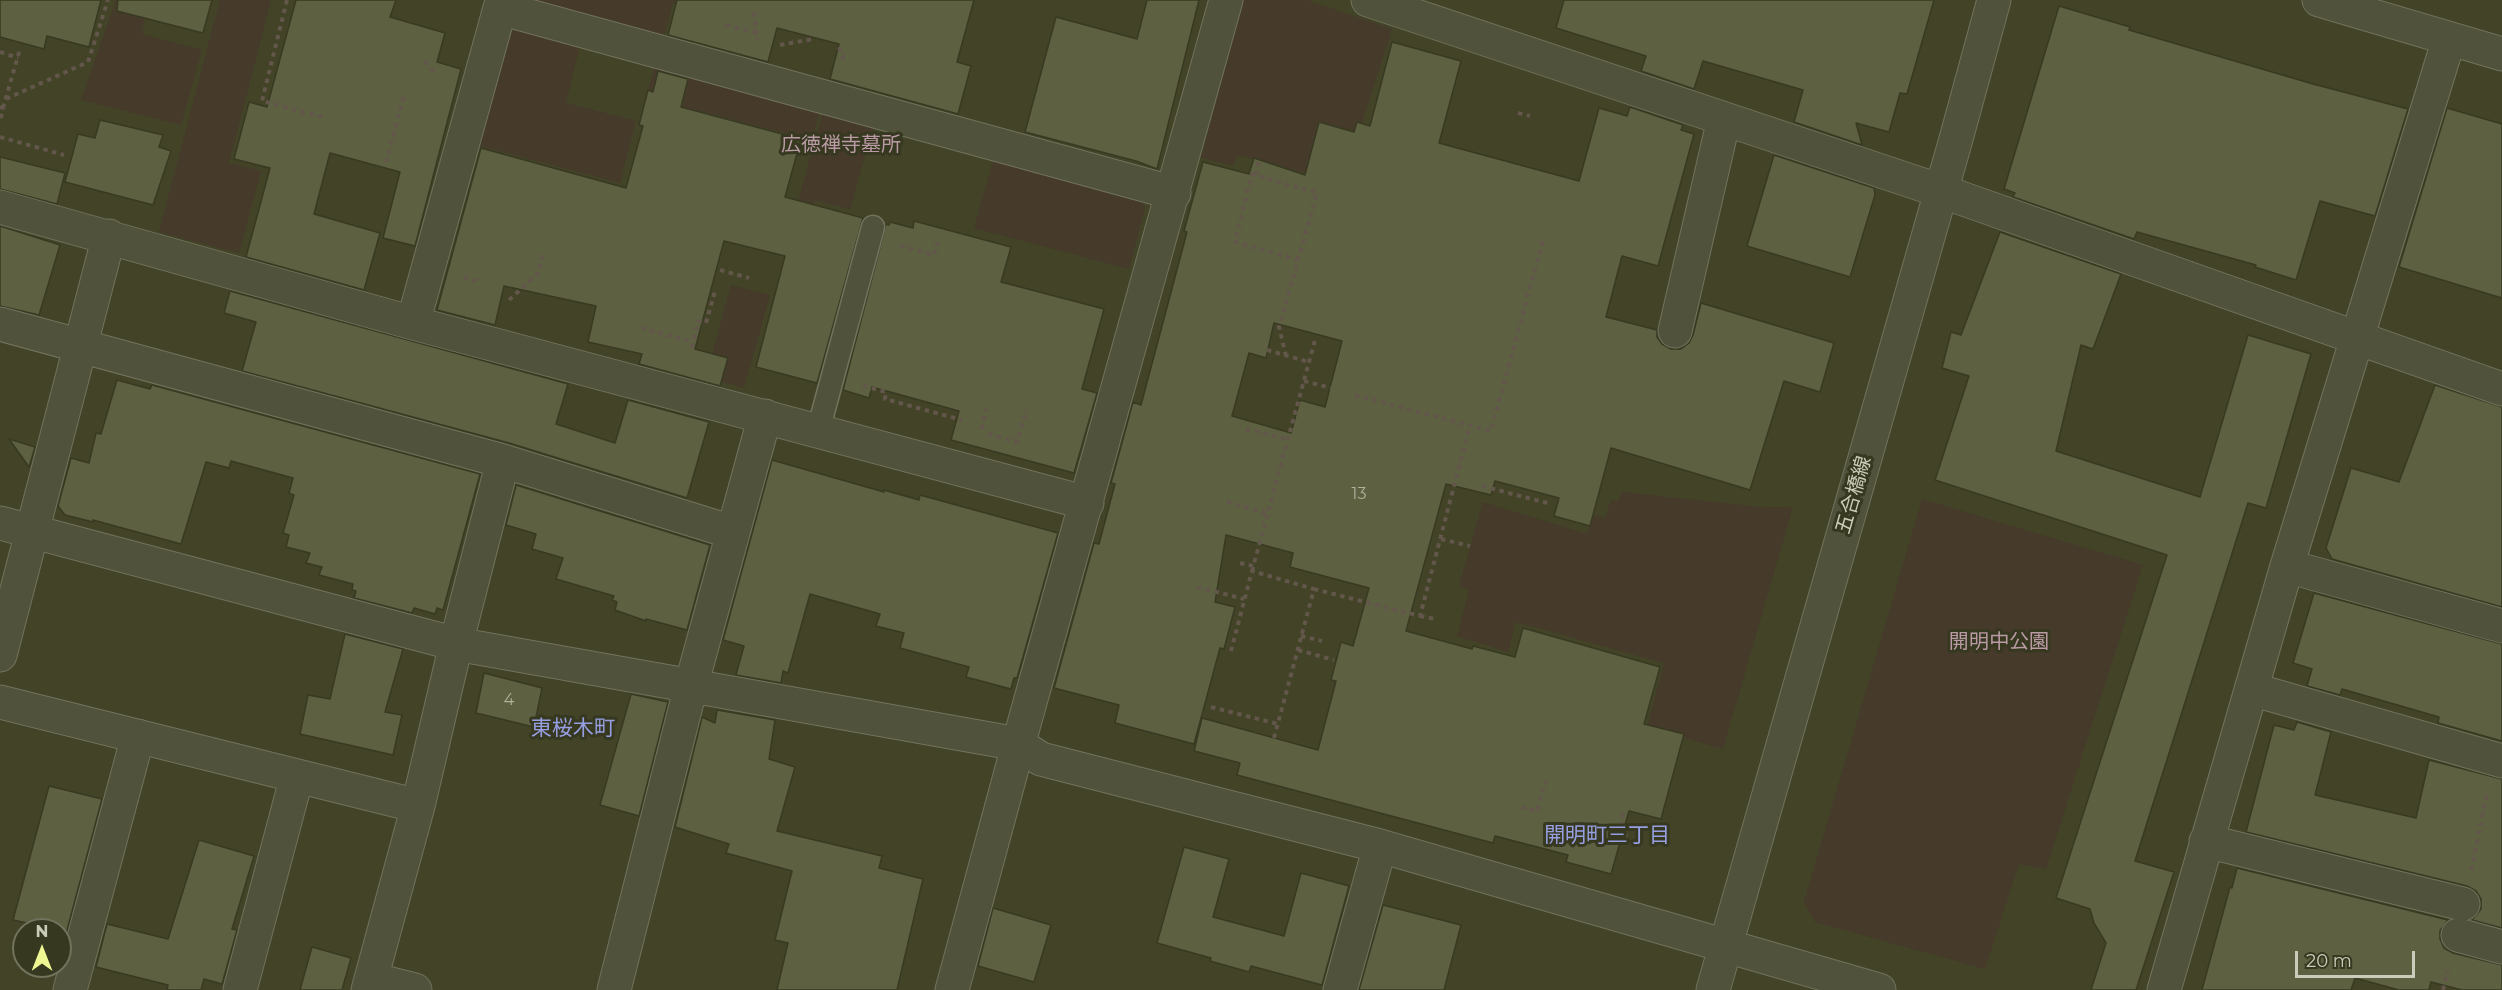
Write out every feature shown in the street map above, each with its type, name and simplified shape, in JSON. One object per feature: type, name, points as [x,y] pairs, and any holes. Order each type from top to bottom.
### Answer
[{"type":"street","points":[[952,990],[1018,744],[1174,193],[1226,0]]},
{"type":"street","points":[[1368,0],[1941,190],[2502,389]]},
{"type":"street","name":"五合橋線","points":[[1713,990],[1994,0]]},
{"type":"street","points":[[2319,0],[2502,54]]},
{"type":"street","points":[[413,322],[500,8],[1174,193]]},
{"type":"street","points":[[2164,990],[2287,566],[2449,39]]},
{"type":"street","points":[[1675,330],[1724,119]]},
{"type":"street","points":[[0,207],[413,322],[1087,503]]},
{"type":"street","points":[[0,655],[82,346],[108,236]]},
{"type":"street","points":[[0,324],[503,460],[732,532]]},
{"type":"street","points":[[614,990],[691,686],[765,416]]},
{"type":"street","points":[[415,990],[370,984],[418,806],[503,460]]},
{"type":"street","points":[[0,523],[456,644],[1018,744],[1041,759],[1380,846],[1879,990]]},
{"type":"street","points":[[2287,566],[2502,626]]},
{"type":"street","points":[[2251,689],[2502,761]]},
{"type":"street","points":[[0,702],[418,806]]},
{"type":"street","points":[[70,990],[138,736]]},
{"type":"street","points":[[240,990],[297,776]]},
{"type":"street","points":[[2206,841],[2463,904]]},
{"type":"street","points":[[1340,990],[1380,846]]},
{"type":"street","points":[[2458,935],[2502,947]]},
{"type":"lane","points":[[818,431],[873,227]]},
{"type":"path","points":[[6,99],[88,62],[108,0]]},
{"type":"path","points":[[287,0],[262,101],[323,117],[322,120]]},
{"type":"path","points":[[754,12],[758,43]]},
{"type":"path","points":[[726,25],[757,33]]},
{"type":"path","points":[[779,45],[813,39]]},
{"type":"path","points":[[839,47],[845,64],[843,72]]},
{"type":"path","points":[[0,122],[20,49]]},
{"type":"path","points":[[0,52],[18,58]]},
{"type":"path","points":[[425,61],[433,72]]},
{"type":"path","points":[[386,162],[404,96]]},
{"type":"path","points":[[1518,113],[1530,116]]},
{"type":"path","points":[[0,136],[64,155]]},
{"type":"path","points":[[1255,175],[1260,160]]},
{"type":"path","points":[[1286,356],[1280,327],[1317,193],[1252,174],[1235,242],[1298,260]]},
{"type":"path","points":[[897,257],[900,246],[934,255],[938,240]]},
{"type":"path","points":[[1355,395],[1491,431],[1543,240]]},
{"type":"path","points":[[509,300],[537,275],[544,252]]},
{"type":"path","points":[[720,270],[749,278]]},
{"type":"path","points":[[692,348],[698,321],[706,323],[715,291]]},
{"type":"path","points":[[641,328],[693,342]]},
{"type":"path","points":[[1231,651],[1315,340]]},
{"type":"path","points":[[1268,350],[1309,362]]},
{"type":"path","points":[[865,375],[862,386],[886,392],[885,399],[962,420]]},
{"type":"path","points":[[1304,381],[1331,388]]},
{"type":"path","points":[[982,429],[986,410]]},
{"type":"path","points":[[988,434],[1017,442],[1026,410]]},
{"type":"path","points":[[1420,616],[1470,425]]},
{"type":"path","points":[[1246,429],[1288,439]]},
{"type":"path","points":[[1482,486],[1551,504]]},
{"type":"path","points":[[1227,502],[1268,514]]},
{"type":"path","points":[[1441,539],[1470,546]]},
{"type":"path","points":[[1240,563],[1314,588],[1435,619]]},
{"type":"path","points":[[1197,586],[1244,599]]},
{"type":"path","points":[[1274,738],[1314,588]]},
{"type":"path","points":[[1301,636],[1322,641]]},
{"type":"path","points":[[1298,650],[1334,660]]},
{"type":"path","points":[[1211,707],[1278,724]]},
{"type":"path","points":[[1521,807],[1538,811],[1546,780]]},
{"type":"path","points":[[1623,813],[1617,839],[1624,840],[1628,827]]},
{"type":"green space","points":[[116,0],[148,0],[142,34],[202,50],[181,125],[81,100]]},
{"type":"green space","points":[[220,0],[271,0],[229,163],[261,171],[239,253],[159,232]]},
{"type":"green space","points":[[523,0],[703,0],[700,10],[673,3],[664,37]]},
{"type":"green space","points":[[1244,0],[1307,0],[1392,29],[1359,132],[1318,121],[1306,173],[1237,155],[1233,166],[1201,157]]},
{"type":"green space","points":[[508,22],[581,42],[566,103],[636,121],[620,183],[477,145]]},
{"type":"green space","points":[[656,61],[821,106],[808,154],[801,153],[804,138],[681,106],[683,99],[648,90]]},
{"type":"green space","name":"広徳禅寺墓所","points":[[824,108],[875,122],[850,209],[815,200],[807,228],[792,223]]},
{"type":"green space","points":[[994,157],[1139,195],[1145,207],[1129,269],[974,228]]},
{"type":"green space","points":[[731,285],[770,295],[744,388],[709,378],[709,366]]},
{"type":"green space","points":[[1623,492],[1761,507],[1793,507],[1723,749],[1684,738],[1685,734],[1648,724],[1664,663],[1516,622],[1508,652],[1457,636],[1469,590],[1459,586],[1483,502],[1587,534],[1594,515],[1605,518],[1611,500],[1617,502]]},
{"type":"green space","name":"開明中公園","points":[[1922,499],[2143,565],[2046,869],[2019,864],[1985,969],[1815,922],[1804,902]]},
{"type":"building","points":[[0,0],[101,0],[89,47],[47,36],[44,49],[0,37]]},
{"type":"building","points":[[118,0],[212,0],[203,33],[117,11]]},
{"type":"building","points":[[296,0],[396,0],[390,17],[445,33],[437,62],[461,69],[415,246],[383,238],[400,172],[330,153],[314,214],[380,233],[364,290],[246,257],[270,168],[234,159],[249,102],[267,107]]},
{"type":"building","points":[[677,0],[974,0],[957,62],[971,66],[958,114],[830,79],[839,44],[777,28],[768,62],[668,35]]},
{"type":"building","points":[[1147,0],[1199,0],[1157,169],[1136,161],[1025,132],[1056,17],[1137,39]]},
{"type":"building","points":[[1564,0],[1934,0],[1907,94],[1900,93],[1889,132],[1856,123],[1862,145],[1794,122],[1803,90],[1703,61],[1694,89],[1641,71],[1646,56],[1556,28]]},
{"type":"building","points":[[2059,6],[2130,27],[2129,30],[2313,84],[2408,109],[2375,216],[2320,201],[2296,280],[2255,267],[2256,265],[2137,232],[2134,239],[2013,197],[2015,193],[2004,189]]},
{"type":"building","points":[[1392,42],[1461,61],[1439,143],[1579,181],[1599,108],[1627,116],[1630,107],[1683,125],[1681,130],[1694,134],[1658,266],[1622,256],[1606,317],[1657,330],[1657,337],[1662,344],[1671,349],[1681,349],[1689,343],[1693,335],[1701,303],[1834,343],[1820,392],[1784,381],[1750,490],[1611,448],[1590,526],[1554,516],[1559,498],[1495,481],[1491,495],[1446,484],[1406,631],[1472,649],[1473,646],[1515,657],[1523,628],[1660,667],[1644,724],[1684,734],[1661,819],[1629,811],[1611,874],[1566,862],[1568,855],[1495,836],[1493,843],[1237,775],[1240,763],[1194,751],[1202,718],[1318,750],[1336,681],[1331,680],[1341,642],[1353,646],[1369,588],[1290,567],[1293,553],[1226,535],[1215,602],[1235,607],[1224,649],[1220,648],[1194,744],[1115,723],[1119,705],[1054,688],[1094,543],[1099,544],[1115,484],[1111,483],[1133,402],[1141,405],[1187,232],[1184,231],[1203,162],[1249,174],[1254,158],[1305,175],[1319,122],[1354,132],[1357,122],[1370,126]],"holes":[[[1274,323],[1342,341],[1325,407],[1300,400],[1291,433],[1232,416],[1249,353],[1266,358]]]},
{"type":"building","points":[[658,71],[688,79],[681,107],[801,139],[785,197],[863,218],[817,383],[756,367],[785,256],[724,241],[695,349],[728,358],[720,386],[639,364],[642,354],[588,342],[596,306],[504,286],[495,325],[437,310],[481,148],[626,188],[643,126],[639,125],[648,90],[653,92]]},
{"type":"building","points":[[2447,108],[2502,124],[2502,298],[2399,267]]},
{"type":"building","points":[[100,120],[163,135],[159,147],[171,151],[153,205],[65,182],[78,134],[95,138]]},
{"type":"building","points":[[1774,155],[1874,188],[1875,195],[1850,277],[1747,246]]},
{"type":"building","points":[[0,157],[65,173],[57,204],[0,189]]},
{"type":"building","points":[[914,221],[1011,247],[1001,282],[1104,309],[1082,389],[1097,393],[1074,473],[951,440],[959,411],[872,387],[869,398],[843,390],[886,224],[889,225],[890,222],[913,228]]},
{"type":"building","points":[[0,226],[60,245],[39,315],[0,306]]},
{"type":"building","points":[[2000,232],[2121,274],[2093,349],[2081,345],[2056,451],[2200,497],[2248,335],[2311,354],[2266,508],[2248,503],[2135,861],[2174,872],[2136,990],[2091,990],[2106,943],[2094,923],[2090,909],[2056,898],[2167,555],[1935,480],[1969,376],[1942,368],[1951,332],[1961,335]]},
{"type":"building","points":[[230,291],[568,384],[556,424],[615,443],[628,400],[709,422],[687,498],[509,443],[242,371],[256,322],[224,313]]},
{"type":"building","points":[[117,380],[150,389],[152,385],[480,474],[443,610],[437,608],[435,614],[414,608],[412,613],[354,598],[356,591],[352,590],[353,584],[319,575],[322,567],[306,563],[310,553],[286,547],[289,535],[283,533],[294,495],[289,493],[293,478],[231,461],[229,468],[206,462],[181,544],[93,520],[93,522],[65,515],[58,506],[71,458],[89,463],[96,433],[101,434]]},
{"type":"building","points":[[2435,385],[2502,407],[2502,607],[2332,559],[2326,548],[2351,468],[2399,482]]},
{"type":"building","points":[[9,439],[35,447],[29,467]]},
{"type":"building","points":[[772,460],[884,492],[884,490],[919,500],[920,495],[1058,533],[1017,678],[1014,678],[1011,689],[966,677],[969,667],[900,648],[904,633],[876,626],[880,614],[810,594],[788,673],[783,671],[781,683],[736,675],[744,646],[723,640]]},
{"type":"building","points":[[516,485],[710,545],[687,630],[646,619],[646,621],[615,610],[617,602],[612,600],[614,596],[556,579],[563,558],[532,549],[536,534],[506,525]]},
{"type":"building","points":[[2314,593],[2502,644],[2502,741],[2438,723],[2439,717],[2342,689],[2340,695],[2307,686],[2312,669],[2293,663]]},
{"type":"building","points":[[345,634],[403,649],[385,712],[402,715],[393,755],[300,734],[308,695],[330,699]]},
{"type":"building","points":[[484,673],[542,688],[534,727],[476,713]]},
{"type":"building","points":[[631,694],[668,702],[639,816],[600,805]]},
{"type":"building","points":[[717,710],[775,720],[769,759],[795,767],[777,831],[882,856],[879,868],[923,879],[897,990],[777,990],[788,943],[775,940],[792,871],[726,853],[729,844],[675,827],[702,717],[715,723]]},
{"type":"building","points":[[2297,722],[2331,732],[2315,795],[2416,818],[2429,760],[2502,779],[2502,928],[2472,920],[2481,909],[2481,899],[2476,891],[2467,886],[2246,832],[2274,725],[2294,730]]},
{"type":"building","points":[[49,786],[102,799],[70,918],[14,918]]},
{"type":"building","points":[[199,840],[254,856],[232,929],[237,930],[222,984],[204,979],[201,990],[167,990],[168,985],[96,967],[107,924],[168,939]]},
{"type":"building","points":[[1184,847],[1229,859],[1213,917],[1284,936],[1301,873],[1349,886],[1322,985],[1251,966],[1249,972],[1210,961],[1211,958],[1157,943]]},
{"type":"building","points":[[2237,868],[2448,920],[2440,931],[2440,939],[2444,948],[2453,953],[2502,965],[2502,990],[2462,990],[2431,982],[2429,990],[2399,990],[2355,978],[2351,990],[2202,990]]},
{"type":"building","points":[[1383,905],[1461,925],[1444,990],[1359,990]]},
{"type":"building","points":[[993,908],[1051,925],[1034,982],[978,966]]},
{"type":"building","points":[[312,947],[351,958],[342,990],[300,990]]},
{"type":"district","name":"東桜木町","points":[[573,729]]},
{"type":"district","name":"開明町三丁目","points":[[1607,836]]}]
